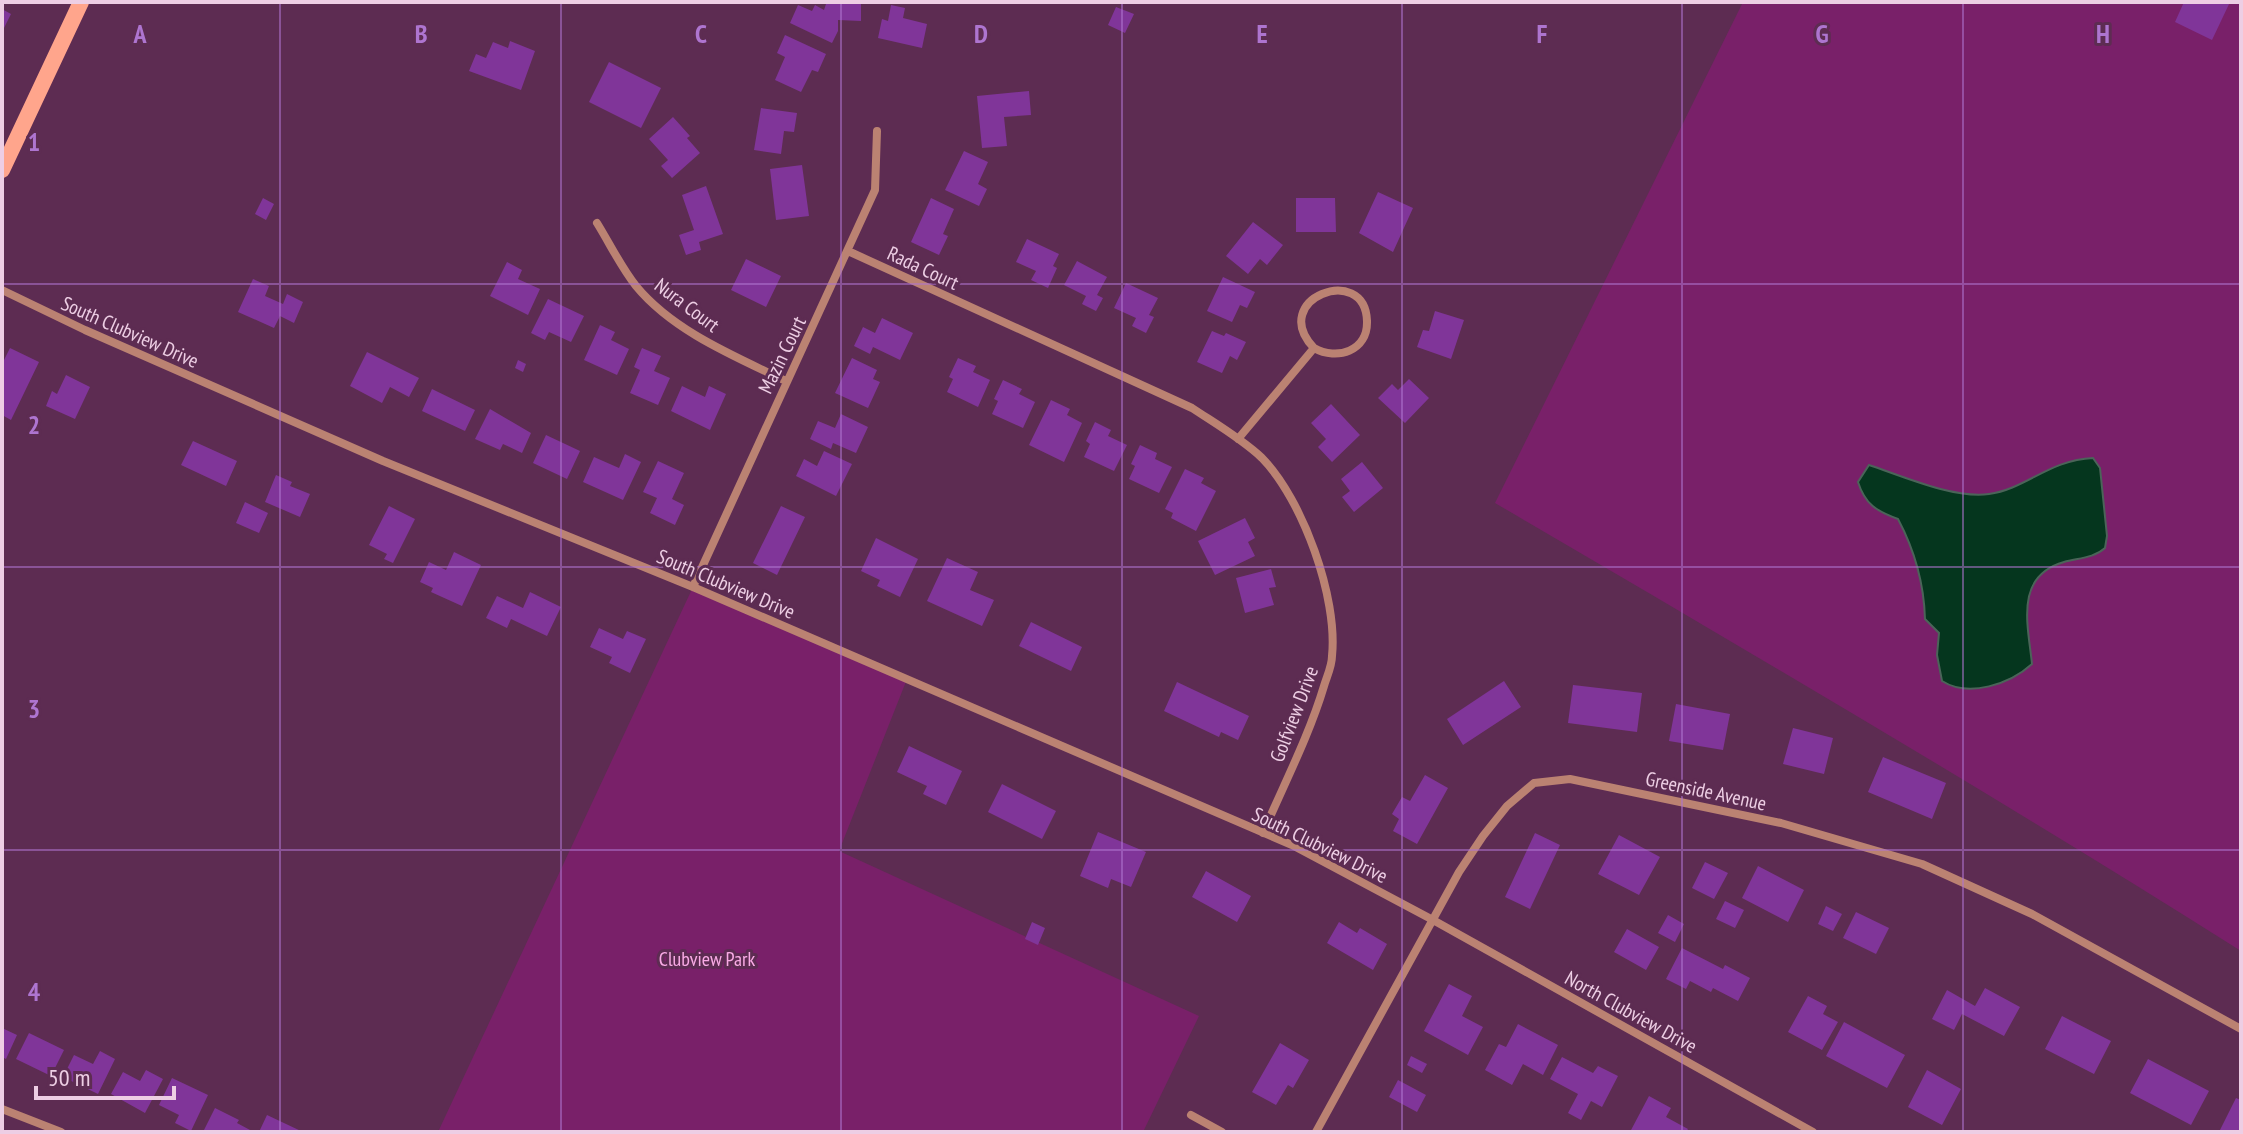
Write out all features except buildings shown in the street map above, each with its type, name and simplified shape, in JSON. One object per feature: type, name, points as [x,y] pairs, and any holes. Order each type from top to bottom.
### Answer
[{"type":"main road","points":[[2,170],[81,2]]},
{"type":"street","name":"Mazin Court","points":[[693,587],[875,190],[877,131]]},
{"type":"street","name":"Nura Court","points":[[597,223],[637,286],[665,313],[719,349],[786,381]]},
{"type":"street","name":"Rada Court","points":[[848,251],[984,314]]},
{"type":"street","name":"South Clubview Drive","points":[[2,290],[85,330],[383,461],[693,587],[1263,833],[1433,920]]},
{"type":"street","points":[[1334,290],[1355,297],[1362,304],[1367,324],[1360,343],[1343,354],[1333,356],[1314,348],[1306,340],[1302,329],[1306,307],[1323,292],[1334,290]]},
{"type":"street","name":"Golfview Drive","points":[[984,314],[1192,408],[1238,439],[1262,458],[1278,478],[1311,539],[1331,606],[1333,658],[1317,710],[1263,833]]},
{"type":"street","points":[[1238,439],[1314,348]]},
{"type":"street","name":"Greenside Avenue","points":[[1316,1132],[1483,836],[1507,806],[1534,783],[1570,779],[1781,823],[1922,864],[2032,914],[2241,1029]]},
{"type":"street","name":"North Clubview Drive","points":[[1433,920],[1813,1132]]},
{"type":"street","points":[[2,1109],[61,1132]]},
{"type":"street","points":[[1191,1115],[1222,1132]]},
{"type":"green space","points":[[1743,2],[2241,2],[2241,951],[1777,668],[1495,503]]},
{"type":"green space","name":"Clubview Park","points":[[693,587],[907,679],[839,851],[1199,1016],[1143,1132],[438,1132]]},
{"type":"shaded area","points":[[2093,458],[2100,468],[2107,536],[2105,548],[2091,556],[2048,569],[2037,578],[2031,590],[2027,618],[2032,664],[2001,683],[1989,686],[1964,688],[1942,681],[1937,655],[1939,633],[1925,619],[1918,568],[1909,543],[1898,519],[1872,506],[1858,482],[1869,465],[1928,486],[1975,495],[2015,487],[2063,464]]}]
